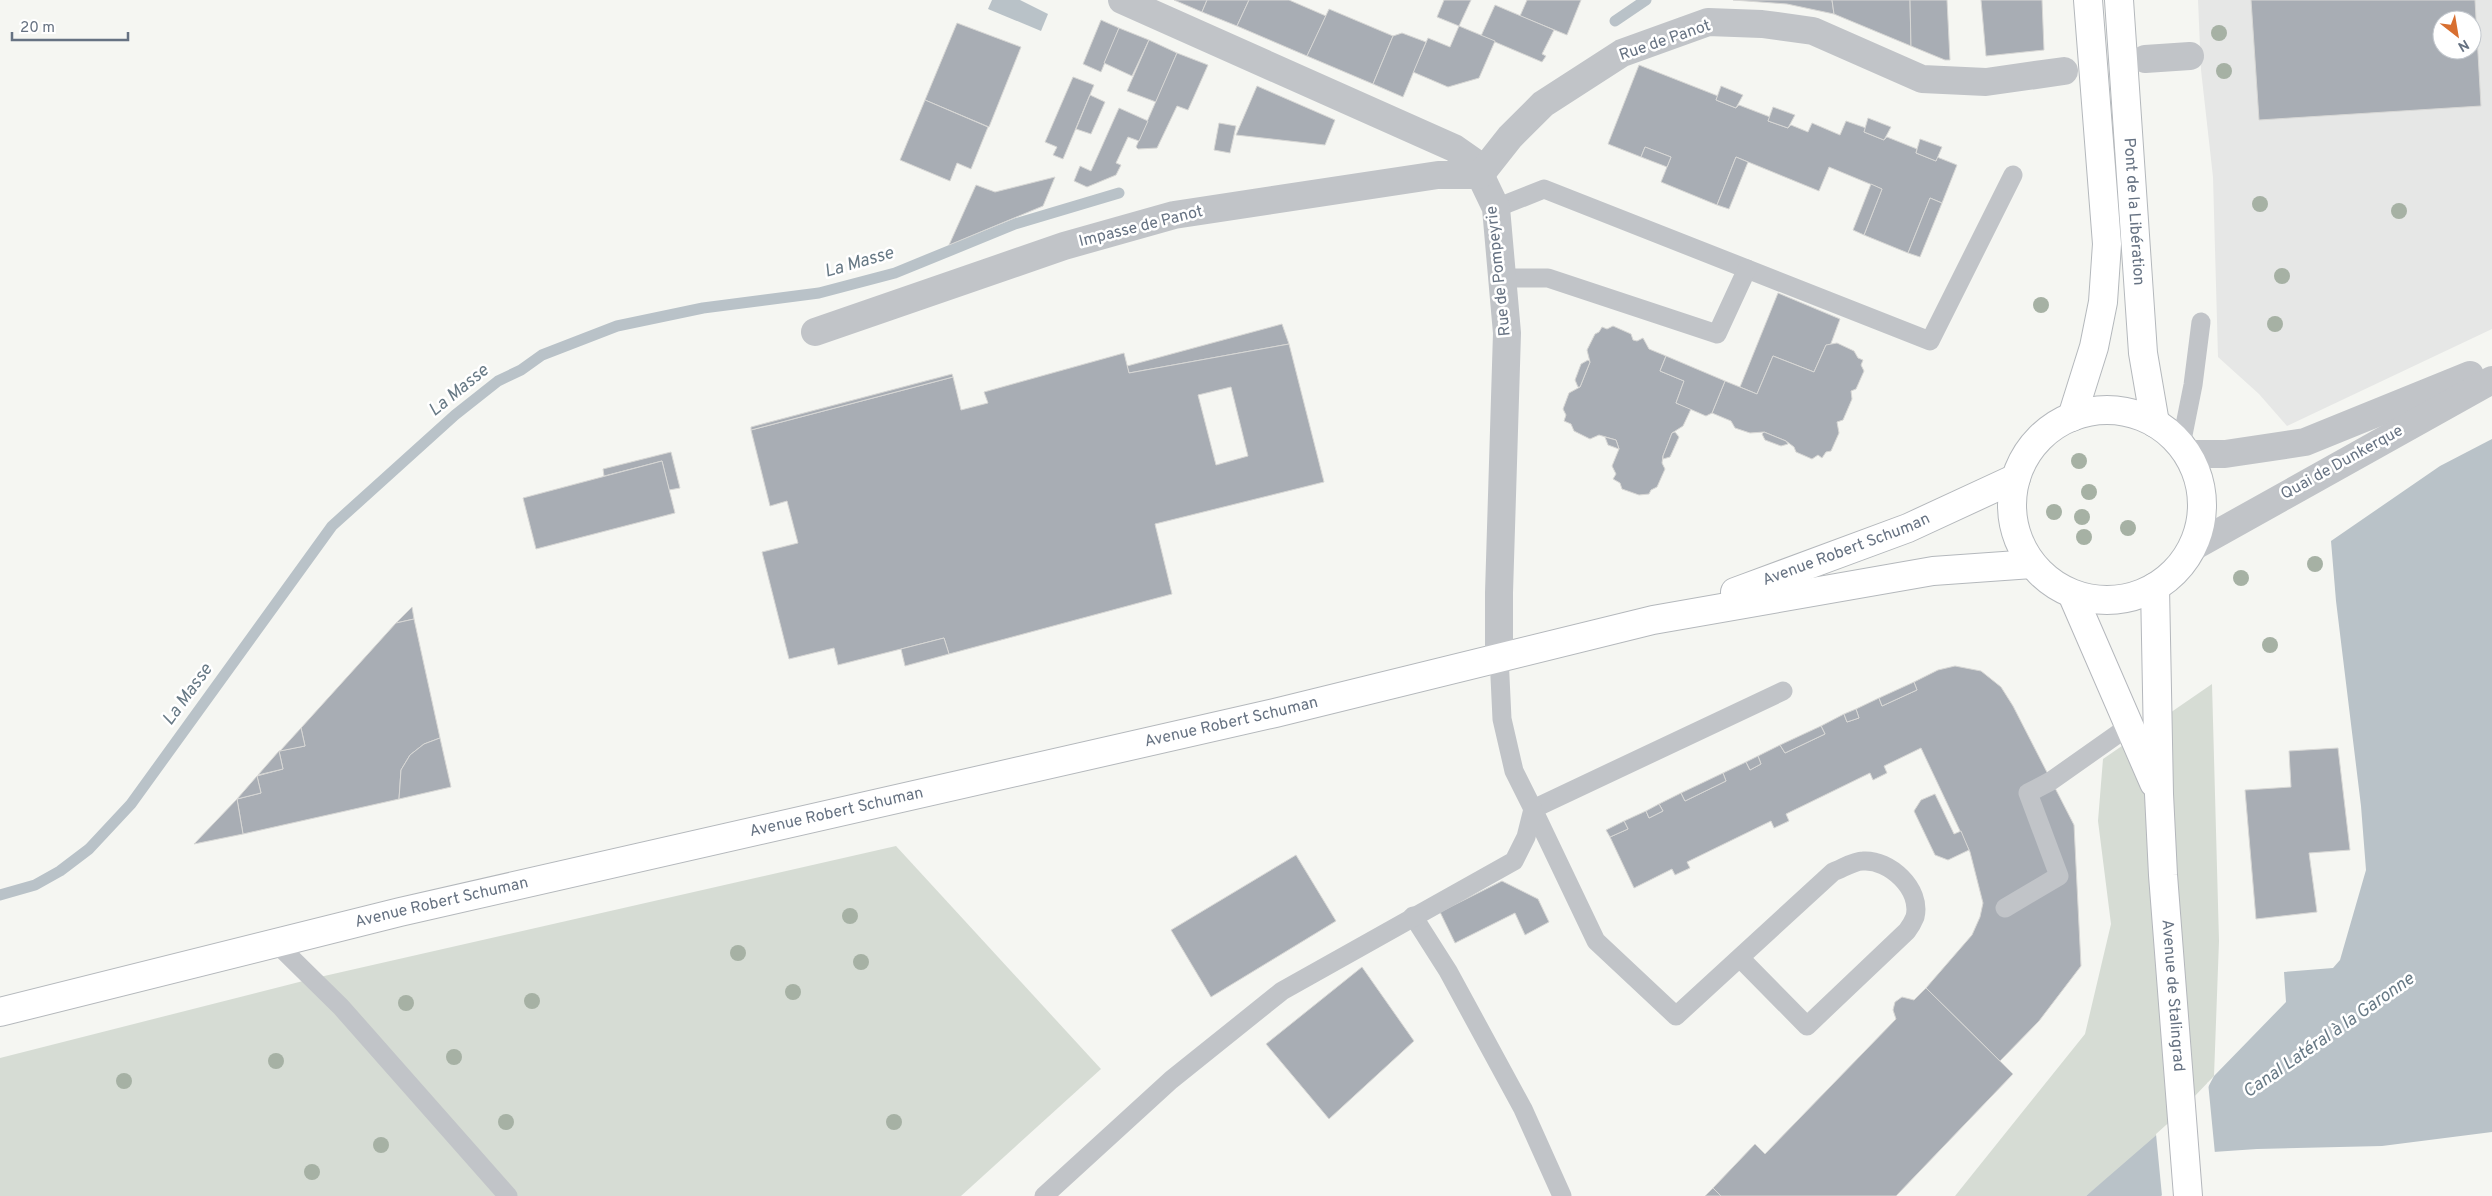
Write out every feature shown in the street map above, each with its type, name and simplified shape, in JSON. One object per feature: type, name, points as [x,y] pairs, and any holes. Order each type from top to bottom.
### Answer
[{"type":"main road","name":"Pont de la Libération","points":[[2072,417],[2094,347],[2103,302],[2107,244],[2088,0]]},
{"type":"main road","name":"Pont de la Libération","points":[[2119,0],[2143,353],[2155,423]]},
{"type":"main road","points":[[2100,411],[2129,412],[2155,423],[2184,450],[2200,484],[2203,505],[2200,526],[2193,547],[2177,570],[2155,587],[2129,598],[2100,600],[2072,594],[2044,576],[2032,564],[2018,538],[2012,508],[2016,478],[2024,459],[2037,441],[2053,427],[2072,417],[2100,411]]},
{"type":"main road","name":"Avenue Robert Schuman","points":[[1673,616],[1908,528],[2016,478]]},
{"type":"main road","name":"Avenue Robert Schuman","points":[[0,1012],[400,912],[1275,714],[1499,656],[1673,616],[1933,571],[2032,564]]},
{"type":"main road","name":"Avenue de Stalingrad","points":[[2155,587],[2159,794],[2177,1071],[2188,1196]]},
{"type":"main road","name":"Avenue de Stalingrad","points":[[2072,594],[2159,794]]},
{"type":"street","name":"Rue de Pompeyrie","points":[[1122,0],[1454,148],[1474,162],[1496,208],[1507,333],[1499,593],[1499,656]]},
{"type":"street","name":"Rue de Panot","points":[[1480,175],[1510,137],[1543,104],[1622,53],[1708,22],[1762,24],[1813,31],[1922,79],[1986,82],[2064,71]]},
{"type":"street","points":[[2145,59],[2190,56]]},
{"type":"street","name":"Impasse de Panot","points":[[815,332],[1064,246],[1174,216],[1438,174],[1480,175]]},
{"type":"street","name":"Quai de Dunkerque","points":[[2184,450],[2225,454],[2305,442],[2492,366]]},
{"type":"street","name":"Quai de Dunkerque","points":[[2193,547],[2492,380]]},
{"type":"lane","points":[[1496,208],[1544,189],[1930,341],[2013,175]]},
{"type":"lane","points":[[1502,278],[1548,278],[1717,334],[1747,269]]},
{"type":"lane","points":[[2184,450],[2201,322]]},
{"type":"lane","points":[[1499,656],[1502,719],[1514,771],[1596,941],[1676,1016],[1833,872],[1862,861],[1884,864],[1902,878],[1913,896],[1915,916],[1907,931],[1807,1026],[1740,958]]},
{"type":"lane","points":[[1533,809],[1783,691]]},
{"type":"lane","points":[[2005,908],[2059,876],[2028,793],[2051,781],[2129,726]]},
{"type":"lane","points":[[1044,1196],[1171,1080],[1282,991],[1514,861],[1526,836],[1533,809]]},
{"type":"lane","points":[[1413,916],[1448,971],[1523,1109],[1562,1196]]},
{"type":"lane","points":[[277,944],[341,1007],[508,1196]]},
{"type":"shaded area","points":[[2198,0],[2492,0],[2492,329],[2287,426],[2259,394],[2218,357],[2213,177],[2201,70]]},
{"type":"shaded area","points":[[2212,684],[2219,941],[2214,1076],[2148,1145],[2086,1196],[1955,1196],[2085,1034],[2111,924],[2098,821],[2103,759]]},
{"type":"shaded area","points":[[896,846],[1101,1069],[961,1196],[0,1196],[0,1058],[311,979]]},
{"type":"water","points":[[992,0],[1020,0],[1048,14],[1041,31],[988,9]]},
{"type":"water","name":"Canal Latéral à la Garonne","points":[[2492,439],[2492,1132],[2382,1146],[2213,1152],[2161,1196],[2086,1196],[2205,1093],[2214,1076],[2286,1002],[2284,972],[2333,968],[2340,960],[2366,870],[2361,806],[2336,601],[2331,541],[2440,466]]},
{"type":"pier","points":[[2208,1082],[2215,1154],[2165,1196],[2162,1196],[2156,1134],[2203,1092]]},
{"type":"building","points":[[1174,0],[1207,0],[1202,12]]},
{"type":"building","points":[[1207,0],[1249,0],[1237,26],[1202,12]]},
{"type":"building","points":[[1249,0],[1289,0],[1326,16],[1307,56],[1237,26]]},
{"type":"building","points":[[1444,0],[1471,0],[1459,26],[1437,17]]},
{"type":"building","points":[[1527,0],[1581,0],[1567,35],[1520,16]]},
{"type":"building","points":[[1733,0],[1832,0],[1834,14],[1787,4]]},
{"type":"building","points":[[1832,0],[1910,0],[1911,46],[1834,14]]},
{"type":"building","points":[[1910,0],[1947,0],[1950,60],[1945,60],[1911,46]]},
{"type":"building","points":[[1981,0],[2042,0],[2044,50],[1986,56]]},
{"type":"building","points":[[2251,0],[2475,0],[2476,10],[2432,10],[2432,60],[2478,60],[2481,106],[2259,120]]},
{"type":"building","points":[[1495,5],[1554,30],[1542,54],[1546,56],[1542,62],[1481,36]]},
{"type":"building","points":[[1329,9],[1393,36],[1373,84],[1307,56]]},
{"type":"building","points":[[1101,20],[1119,28],[1101,72],[1083,64]]},
{"type":"building","points":[[957,23],[1021,47],[989,127],[925,100]]},
{"type":"building","points":[[1459,26],[1495,41],[1479,78],[1448,87],[1413,72],[1428,38],[1450,47]]},
{"type":"building","points":[[1119,28],[1149,40],[1132,76],[1104,63]]},
{"type":"building","points":[[1402,33],[1426,42],[1403,97],[1373,84],[1393,36]]},
{"type":"building","points":[[1149,40],[1177,53],[1156,102],[1127,91]]},
{"type":"building","points":[[1177,53],[1208,65],[1188,110],[1177,106],[1157,148],[1138,149],[1136,147]]},
{"type":"building","points":[[1639,65],[1718,96],[1716,100],[1736,108],[1739,105],[1770,117],[1768,121],[1788,128],[1791,125],[1808,132],[1812,123],[1840,135],[1846,121],[1866,128],[1864,132],[1884,140],[1887,137],[1917,149],[1916,153],[1936,161],[1937,157],[1957,165],[1942,203],[1930,198],[1908,253],[1864,235],[1882,189],[1829,167],[1819,191],[1736,157],[1717,205],[1661,182],[1671,157],[1645,147],[1641,157],[1608,144]]},
{"type":"building","points":[[1073,77],[1094,85],[1063,159],[1053,155],[1057,147],[1045,142]]},
{"type":"building","points":[[1257,86],[1335,120],[1325,145],[1236,135]]},
{"type":"building","points":[[1721,86],[1743,95],[1736,108],[1716,100]]},
{"type":"building","points":[[1090,95],[1105,102],[1091,134],[1076,129]]},
{"type":"building","points":[[925,100],[988,127],[971,169],[957,163],[950,181],[900,160]]},
{"type":"building","points":[[1773,107],[1795,115],[1788,128],[1768,121]]},
{"type":"building","points":[[1119,108],[1148,121],[1139,141],[1128,137],[1116,163],[1121,165],[1116,175],[1087,187],[1074,181],[1080,166],[1091,171]]},
{"type":"building","points":[[1868,118],[1891,127],[1884,140],[1864,132]]},
{"type":"building","points":[[1219,123],[1236,126],[1230,153],[1214,150]]},
{"type":"building","points":[[1920,139],[1942,147],[1936,161],[1916,153]]},
{"type":"building","points":[[1645,147],[1671,157],[1667,167],[1641,157]]},
{"type":"building","points":[[1736,157],[1748,162],[1729,209],[1717,205]]},
{"type":"building","points":[[1055,177],[1043,206],[949,245],[976,185],[995,192]]},
{"type":"building","points":[[1871,184],[1882,189],[1864,235],[1853,230]]},
{"type":"building","points":[[1930,198],[1942,203],[1920,257],[1908,253]]},
{"type":"building","points":[[1778,293],[1840,319],[1830,346],[1826,345],[1814,372],[1773,356],[1757,394],[1740,387]]},
{"type":"building","points":[[1282,324],[1289,344],[1129,373],[1127,366]]},
{"type":"building","points":[[1613,326],[1631,334],[1633,340],[1637,341],[1643,338],[1649,349],[1666,356],[1660,371],[1684,381],[1676,403],[1691,409],[1683,426],[1672,433],[1663,456],[1662,463],[1665,469],[1657,487],[1651,490],[1649,494],[1639,495],[1622,489],[1620,483],[1613,479],[1616,474],[1612,466],[1619,449],[1616,440],[1599,435],[1590,439],[1574,431],[1571,424],[1564,421],[1566,415],[1563,409],[1569,393],[1580,387],[1590,362],[1587,350],[1595,334],[1602,327],[1607,329]]},
{"type":"building","points":[[1837,343],[1854,351],[1858,358],[1863,360],[1861,365],[1864,371],[1856,389],[1851,391],[1852,399],[1843,420],[1837,422],[1839,433],[1831,451],[1826,452],[1822,458],[1818,455],[1812,459],[1796,452],[1794,447],[1786,441],[1764,432],[1750,433],[1735,428],[1731,421],[1712,413],[1725,381],[1757,394],[1773,356],[1814,372],[1826,345]]},
{"type":"building","points":[[1289,344],[1324,482],[1155,524],[1172,594],[949,654],[944,638],[838,665],[834,648],[789,659],[762,552],[798,543],[787,501],[770,506],[751,430],[953,377],[961,410],[988,403],[984,392],[1124,353],[1129,373]],"holes":[[[1231,387],[1248,456],[1216,465],[1198,395]]]},
{"type":"building","points":[[1666,356],[1725,381],[1712,413],[1706,416],[1676,403],[1684,381],[1660,371]]},
{"type":"building","points":[[1588,360],[1590,362],[1580,387],[1578,387],[1575,380],[1581,364]]},
{"type":"building","points":[[952,374],[953,377],[751,430],[751,427]]},
{"type":"building","points":[[1675,432],[1679,437],[1670,457],[1663,459],[1672,433]]},
{"type":"building","points":[[1764,432],[1786,441],[1788,444],[1781,446],[1765,440],[1762,434]]},
{"type":"building","points":[[1605,437],[1616,440],[1619,449],[1608,445]]},
{"type":"building","points":[[671,452],[680,488],[669,490],[662,461],[604,476],[603,469]]},
{"type":"building","points":[[662,461],[675,513],[536,549],[523,498]]},
{"type":"building","points":[[412,607],[414,619],[396,623]]},
{"type":"building","points":[[414,619],[440,738],[424,744],[410,755],[401,770],[399,799],[243,834],[237,799],[261,793],[257,776],[283,769],[279,751],[305,746],[301,728],[396,623]]},
{"type":"building","points":[[944,638],[949,654],[905,666],[901,649]]},
{"type":"building","points":[[1955,666],[1981,671],[2001,687],[2013,706],[2074,825],[2081,966],[2039,1021],[2000,1061],[1926,988],[1972,935],[1980,917],[1983,903],[1970,852],[1921,748],[1884,766],[1887,773],[1873,780],[1870,773],[1786,814],[1789,821],[1774,828],[1771,821],[1687,862],[1690,868],[1675,875],[1672,869],[1634,888],[1610,837],[1628,829],[1624,821],[1646,811],[1649,818],[1663,811],[1659,804],[1681,793],[1685,801],[1726,781],[1723,773],[1746,762],[1750,770],[1761,764],[1758,756],[1780,745],[1785,753],[1825,734],[1821,726],[1844,714],[1847,722],[1859,718],[1856,709],[1879,698],[1882,706],[1917,690],[1914,682],[1938,670]]},
{"type":"building","points":[[1914,682],[1917,690],[1882,706],[1879,698]]},
{"type":"building","points":[[1856,709],[1859,718],[1847,722],[1844,714]]},
{"type":"building","points":[[1821,726],[1825,734],[1785,753],[1780,745]]},
{"type":"building","points":[[301,728],[305,746],[280,751]]},
{"type":"building","points":[[440,738],[451,787],[399,799],[401,770],[410,755],[424,744]]},
{"type":"building","points":[[2338,748],[2350,850],[2309,853],[2317,912],[2256,919],[2245,790],[2291,787],[2289,751]]},
{"type":"building","points":[[279,751],[283,769],[258,775]]},
{"type":"building","points":[[1758,756],[1761,764],[1750,770],[1746,762]]},
{"type":"building","points":[[1723,773],[1726,781],[1685,801],[1681,793]]},
{"type":"building","points":[[257,776],[261,793],[237,799]]},
{"type":"building","points":[[1935,794],[1954,834],[1961,831],[1969,850],[1948,860],[1935,855],[1914,811],[1921,800]]},
{"type":"building","points":[[237,799],[243,834],[194,844]]},
{"type":"building","points":[[1659,804],[1663,811],[1649,818],[1646,811]]},
{"type":"building","points":[[1624,821],[1628,829],[1610,837],[1606,830]]},
{"type":"building","points":[[1296,855],[1336,921],[1211,997],[1171,930]]},
{"type":"building","points":[[1502,881],[1538,899],[1549,922],[1525,935],[1515,913],[1455,943],[1440,912]]},
{"type":"building","points":[[1362,967],[1414,1041],[1329,1119],[1266,1044]]},
{"type":"building","points":[[1926,988],[2013,1074],[1896,1196],[1721,1196],[1713,1188],[1755,1144],[1765,1154],[1896,1019],[1893,1010],[1895,1002],[1902,997],[1914,1000]]},
{"type":"building","points":[[1713,1188],[1721,1196],[1705,1196]]},
{"type":"waterway","name":"La Masse","points":[[1615,21],[1646,0]]},
{"type":"waterway","name":"La Masse","points":[[0,895],[35,885],[60,871],[89,849],[131,804],[332,526],[455,415],[498,381],[521,370],[542,355],[617,326],[703,308],[819,293],[895,273],[1015,224],[1119,193]]}]
